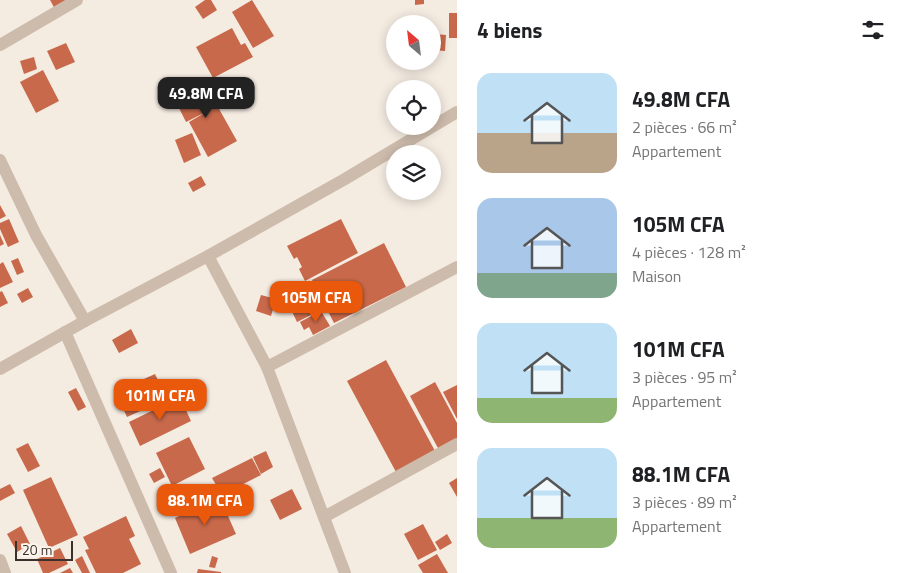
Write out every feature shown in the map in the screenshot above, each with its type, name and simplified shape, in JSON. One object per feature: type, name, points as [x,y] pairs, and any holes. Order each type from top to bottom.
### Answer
[{"type":"street","points":[[0,45],[77,0]]},
{"type":"street","points":[[0,369],[345,179],[457,112]]},
{"type":"street","points":[[0,160],[36,235],[85,321]]},
{"type":"street","points":[[208,256],[267,367],[345,573]]},
{"type":"street","points":[[267,367],[457,268]]},
{"type":"street","points":[[65,332],[172,573]]},
{"type":"street","points":[[324,517],[457,444]]},
{"type":"street","points":[[0,560],[5,573]]},
{"type":"building","points":[[50,0],[68,0],[55,9]]},
{"type":"building","points":[[205,0],[211,0],[217,10],[203,19],[195,7]]},
{"type":"building","points":[[252,0],[274,36],[253,48],[232,12]]},
{"type":"building","points":[[415,0],[424,0],[424,4],[415,5]]},
{"type":"building","points":[[449,13],[457,13],[457,38],[449,38]]},
{"type":"building","points":[[232,28],[241,45],[245,43],[253,57],[213,78],[196,47]]},
{"type":"building","points":[[441,35],[446,35],[445,51],[441,51]]},
{"type":"building","points":[[66,43],[75,62],[56,70],[47,51]]},
{"type":"building","points":[[34,57],[37,69],[24,74],[20,61]]},
{"type":"building","points":[[43,70],[59,101],[36,113],[20,82]]},
{"type":"building","points":[[204,82],[237,141],[208,157],[189,122],[208,111],[186,122],[174,98]]},
{"type":"building","points":[[192,133],[201,155],[184,163],[175,140]]},
{"type":"building","points":[[201,176],[206,185],[193,192],[188,183]]},
{"type":"building","points":[[0,205],[6,216],[0,219]]},
{"type":"building","points":[[9,219],[19,242],[8,247],[0,229],[0,223]]},
{"type":"building","points":[[341,219],[358,253],[305,281],[299,269],[302,267],[297,257],[294,259],[287,246]]},
{"type":"building","points":[[0,235],[4,244],[0,246]]},
{"type":"building","points":[[384,243],[406,287],[334,323],[312,280]]},
{"type":"building","points":[[18,258],[24,272],[17,275],[11,261]]},
{"type":"building","points":[[3,262],[13,282],[0,288],[0,264]]},
{"type":"building","points":[[309,281],[312,288],[309,290],[314,301],[318,299],[323,309],[297,322],[288,303],[284,305],[280,296]]},
{"type":"building","points":[[28,288],[33,297],[22,303],[17,294]]},
{"type":"building","points":[[2,291],[8,303],[0,307],[0,292]]},
{"type":"building","points":[[261,295],[276,299],[271,316],[256,311]]},
{"type":"building","points":[[321,311],[330,326],[313,335],[309,327],[304,330],[300,322]]},
{"type":"building","points":[[131,329],[138,343],[119,353],[112,340]]},
{"type":"building","points":[[386,360],[435,451],[396,472],[347,381]]},
{"type":"building","points":[[155,374],[167,399],[127,417],[115,392]]},
{"type":"building","points":[[435,382],[457,423],[457,441],[439,450],[410,396]]},
{"type":"building","points":[[457,385],[457,419],[443,392]]},
{"type":"building","points":[[76,388],[86,407],[78,411],[68,392]]},
{"type":"building","points":[[177,391],[191,421],[140,446],[129,422],[172,401],[170,395]]},
{"type":"building","points":[[189,437],[205,469],[172,486],[156,453]]},
{"type":"building","points":[[28,443],[40,466],[28,472],[16,449]]},
{"type":"building","points":[[266,451],[273,467],[261,474],[253,457]]},
{"type":"building","points":[[252,458],[261,475],[222,495],[212,478]]},
{"type":"building","points":[[160,468],[165,477],[154,483],[149,474]]},
{"type":"building","points":[[51,477],[78,535],[49,548],[23,490]]},
{"type":"building","points":[[457,478],[457,497],[449,483]]},
{"type":"building","points":[[10,484],[15,493],[0,501],[0,489]]},
{"type":"building","points":[[292,489],[302,509],[280,520],[270,500]]},
{"type":"building","points":[[220,498],[236,534],[190,554],[175,518]]},
{"type":"building","points":[[126,516],[135,536],[129,539],[141,564],[123,573],[96,573],[85,550],[89,549],[83,537]]},
{"type":"building","points":[[423,524],[437,550],[418,560],[404,534]]},
{"type":"building","points":[[21,526],[30,544],[17,552],[7,534]]},
{"type":"building","points":[[447,534],[452,543],[440,550],[435,542]]},
{"type":"building","points":[[60,548],[68,564],[49,573],[43,573],[37,559]]},
{"type":"building","points":[[437,554],[448,573],[423,573],[418,565]]},
{"type":"building","points":[[82,556],[90,573],[82,573],[75,560]]},
{"type":"building","points":[[212,556],[218,558],[215,568],[209,567]]},
{"type":"building","points":[[70,568],[73,573],[60,573]]},
{"type":"building","points":[[198,569],[221,572],[221,573],[197,573]]}]
